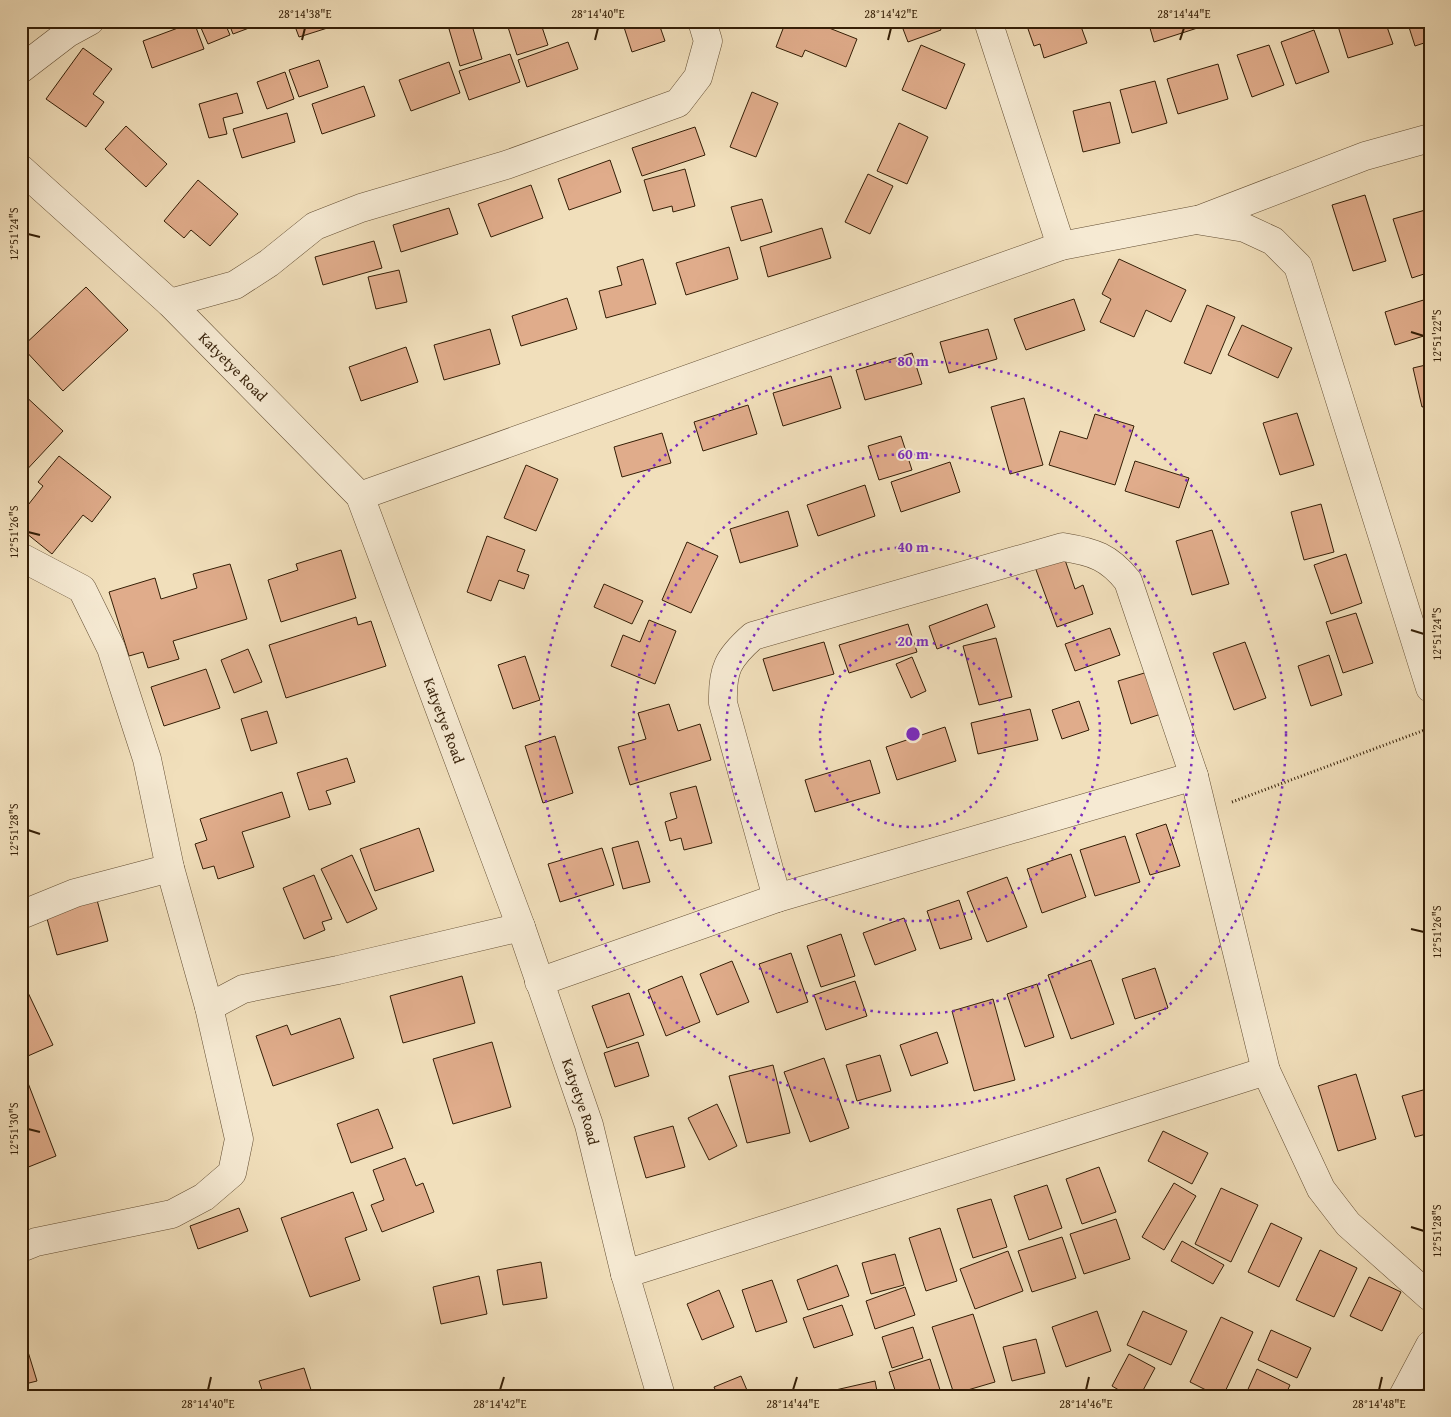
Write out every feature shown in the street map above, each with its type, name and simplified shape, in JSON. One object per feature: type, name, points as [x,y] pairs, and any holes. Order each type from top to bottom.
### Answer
[{"type":"street","points":[[21,69],[68,33],[90,21]]},
{"type":"street","points":[[170,303],[235,285],[316,226],[361,208],[506,165],[678,103],[698,76],[708,40],[702,21]]},
{"type":"street","points":[[988,21],[1061,246]]},
{"type":"street","points":[[360,496],[1061,246],[1196,220],[1365,156],[1430,138]]},
{"type":"street","name":"Katyetye Road","points":[[21,169],[170,303],[360,496],[521,927],[589,1125],[625,1274],[661,1396]]},
{"type":"street","points":[[1196,220],[1245,228],[1274,241],[1298,266],[1430,688]]},
{"type":"street","points":[[777,898],[723,703],[722,681],[734,653],[753,636],[1064,547],[1090,551],[1114,564],[1128,581],[1194,776],[1266,1071],[1321,1189],[1348,1224],[1430,1297]]},
{"type":"street","points":[[21,557],[82,589],[111,648],[147,759],[170,868],[209,1007],[239,1139],[232,1173],[204,1198],[172,1214],[36,1242],[21,1248]]},
{"type":"street","points":[[539,982],[777,898],[1194,776]]},
{"type":"street","points":[[21,915],[75,893],[170,868]]},
{"type":"street","points":[[209,1007],[243,989],[338,970],[521,927]]},
{"type":"street","points":[[625,1274],[1266,1071]]},
{"type":"street","points":[[1403,1396],[1430,1345]]},
{"type":"path","points":[[1203,813],[1430,728]]},
{"type":"building","points":[[198,21],[224,21],[230,35],[208,44]]},
{"type":"building","points":[[228,21],[255,21],[257,25],[233,34]]},
{"type":"building","points":[[293,21],[336,21],[337,25],[299,37]]},
{"type":"building","points":[[506,21],[540,21],[548,45],[517,55]]},
{"type":"building","points":[[622,21],[658,21],[665,41],[632,52]]},
{"type":"building","points":[[786,21],[826,21],[824,26],[857,39],[846,67],[805,50],[802,57],[776,47]]},
{"type":"building","points":[[900,21],[937,21],[941,30],[908,42]]},
{"type":"building","points":[[1043,21],[1079,21],[1087,43],[1044,58],[1040,44],[1034,46],[1027,26]]},
{"type":"building","points":[[1148,21],[1212,21],[1213,23],[1154,42]]},
{"type":"building","points":[[1344,21],[1385,21],[1393,44],[1348,58],[1337,23]]},
{"type":"building","points":[[1407,21],[1430,21],[1430,41],[1415,46]]},
{"type":"building","points":[[194,22],[204,49],[152,68],[143,41]]},
{"type":"building","points":[[471,22],[482,59],[460,66],[449,29]]},
{"type":"building","points":[[1314,30],[1329,72],[1296,84],[1281,42]]},
{"type":"building","points":[[568,42],[578,69],[527,87],[518,60]]},
{"type":"building","points":[[921,45],[965,64],[946,109],[902,90]]},
{"type":"building","points":[[1269,45],[1284,85],[1252,97],[1237,55]]},
{"type":"building","points":[[83,48],[112,69],[93,94],[104,102],[86,127],[46,99]]},
{"type":"building","points":[[510,54],[520,82],[469,100],[459,71]]},
{"type":"building","points":[[319,60],[328,87],[299,97],[289,70]]},
{"type":"building","points":[[449,62],[460,93],[411,111],[399,80]]},
{"type":"building","points":[[1218,64],[1228,99],[1178,114],[1167,79]]},
{"type":"building","points":[[285,72],[294,99],[267,109],[257,82]]},
{"type":"building","points":[[1155,81],[1167,123],[1132,133],[1120,90]]},
{"type":"building","points":[[364,86],[375,116],[322,134],[312,104]]},
{"type":"building","points":[[752,92],[778,103],[756,157],[730,147]]},
{"type":"building","points":[[237,93],[243,113],[223,118],[227,134],[209,138],[199,104]]},
{"type":"building","points":[[1110,102],[1120,143],[1083,152],[1073,111]]},
{"type":"building","points":[[287,113],[295,142],[242,158],[233,129]]},
{"type":"building","points":[[899,123],[928,137],[907,184],[877,171]]},
{"type":"building","points":[[126,126],[167,164],[146,187],[105,149]]},
{"type":"building","points":[[695,127],[705,155],[642,176],[632,148]]},
{"type":"building","points":[[610,160],[621,192],[569,210],[558,179]]},
{"type":"building","points":[[685,169],[695,206],[673,212],[672,206],[653,211],[644,180]]},
{"type":"building","points":[[868,174],[893,186],[870,234],[845,222]]},
{"type":"building","points":[[198,180],[238,214],[210,246],[191,230],[184,238],[164,221]]},
{"type":"building","points":[[531,185],[543,218],[491,237],[478,204]]},
{"type":"building","points":[[1365,195],[1386,261],[1353,271],[1332,205]]},
{"type":"building","points":[[762,199],[772,232],[741,241],[731,207]]},
{"type":"building","points":[[449,208],[458,234],[401,252],[393,225]]},
{"type":"building","points":[[1429,209],[1430,272],[1412,278],[1393,219]]},
{"type":"building","points":[[822,228],[831,258],[768,277],[760,247]]},
{"type":"building","points":[[374,241],[382,268],[323,285],[315,257]]},
{"type":"building","points":[[729,247],[738,279],[686,295],[676,263]]},
{"type":"building","points":[[643,259],[656,304],[606,318],[599,291],[622,285],[617,267]]},
{"type":"building","points":[[1119,259],[1186,290],[1171,322],[1146,310],[1134,337],[1100,322],[1111,299],[1102,294]]},
{"type":"building","points":[[399,270],[407,302],[376,309],[368,277]]},
{"type":"building","points":[[86,287],[128,330],[63,391],[22,347]]},
{"type":"building","points":[[567,298],[577,329],[521,346],[512,316]]},
{"type":"building","points":[[1430,298],[1430,334],[1395,345],[1385,312]]},
{"type":"building","points":[[1074,299],[1085,330],[1026,350],[1014,319]]},
{"type":"building","points":[[1207,305],[1235,317],[1211,374],[1184,363]]},
{"type":"building","points":[[1242,325],[1292,348],[1278,378],[1228,355]]},
{"type":"building","points":[[490,329],[500,364],[444,380],[434,345]]},
{"type":"building","points":[[988,329],[997,359],[949,373],[940,342]]},
{"type":"building","points":[[406,347],[418,382],[361,401],[349,367]]},
{"type":"building","points":[[912,353],[922,384],[865,400],[856,370]]},
{"type":"building","points":[[1430,364],[1430,405],[1422,407],[1413,368]]},
{"type":"building","points":[[831,376],[841,408],[783,426],[773,393]]},
{"type":"building","points":[[21,392],[63,431],[21,476]]},
{"type":"building","points":[[1024,398],[1043,465],[1010,474],[991,407]]},
{"type":"building","points":[[748,405],[757,434],[703,451],[694,422]]},
{"type":"building","points":[[1297,413],[1314,465],[1280,475],[1263,423]]},
{"type":"building","points":[[1095,414],[1134,426],[1115,485],[1049,465],[1060,431],[1087,439]]},
{"type":"building","points":[[662,433],[671,463],[622,477],[614,447]]},
{"type":"building","points":[[901,436],[912,470],[879,480],[868,446]]},
{"type":"building","points":[[59,456],[111,497],[92,522],[83,515],[52,554],[21,529],[21,514],[43,486],[38,482]]},
{"type":"building","points":[[1135,461],[1189,478],[1179,508],[1125,491]]},
{"type":"building","points":[[950,462],[960,492],[901,512],[891,482]]},
{"type":"building","points":[[526,465],[558,479],[536,531],[504,518]]},
{"type":"building","points":[[865,485],[875,516],[818,536],[807,505]]},
{"type":"building","points":[[1321,504],[1334,552],[1304,560],[1291,512]]},
{"type":"building","points":[[788,511],[798,546],[740,563],[730,529]]},
{"type":"building","points":[[1212,530],[1229,584],[1192,595],[1176,541]]},
{"type":"building","points":[[487,536],[525,550],[517,571],[529,575],[524,589],[499,580],[491,601],[467,592]]},
{"type":"building","points":[[687,542],[718,556],[691,613],[662,600]]},
{"type":"building","points":[[341,550],[356,598],[281,622],[268,580],[298,570],[296,564]]},
{"type":"building","points":[[1346,554],[1362,603],[1331,614],[1314,565]]},
{"type":"building","points":[[1064,557],[1075,589],[1083,585],[1093,614],[1057,627],[1035,567]]},
{"type":"building","points":[[230,564],[247,619],[173,641],[179,659],[148,668],[143,652],[129,656],[109,592],[155,578],[161,599],[197,588],[193,574]]},
{"type":"building","points":[[604,584],[643,601],[632,624],[594,607]]},
{"type":"building","points":[[987,604],[995,627],[937,649],[929,626]]},
{"type":"building","points":[[1356,613],[1373,663],[1343,673],[1326,622]]},
{"type":"building","points":[[356,617],[358,625],[371,621],[386,666],[286,698],[269,645]]},
{"type":"building","points":[[649,620],[676,631],[655,684],[611,666],[623,635],[640,642]]},
{"type":"building","points":[[908,624],[917,652],[849,673],[839,645]]},
{"type":"building","points":[[1110,628],[1120,655],[1075,671],[1065,644]]},
{"type":"building","points":[[996,638],[1012,697],[979,705],[963,646]]},
{"type":"building","points":[[824,642],[834,674],[773,691],[763,659]]},
{"type":"building","points":[[1245,642],[1266,698],[1234,710],[1213,653]]},
{"type":"building","points":[[248,649],[262,682],[234,693],[221,660]]},
{"type":"building","points":[[1329,655],[1342,695],[1311,706],[1298,666]]},
{"type":"building","points":[[525,656],[540,700],[513,709],[498,665]]},
{"type":"building","points":[[912,657],[926,691],[911,698],[896,664]]},
{"type":"building","points":[[206,669],[220,708],[164,726],[151,687]]},
{"type":"building","points":[[1151,671],[1164,713],[1131,724],[1118,681]]},
{"type":"building","points":[[1079,701],[1089,730],[1062,739],[1052,710]]},
{"type":"building","points":[[669,704],[678,731],[700,724],[711,760],[630,785],[618,747],[646,739],[638,713]]},
{"type":"building","points":[[1030,709],[1038,740],[978,754],[971,723]]},
{"type":"building","points":[[267,711],[277,743],[251,751],[241,719]]},
{"type":"building","points":[[945,727],[956,761],[897,780],[886,747]]},
{"type":"building","points":[[555,736],[573,793],[543,803],[525,746]]},
{"type":"building","points":[[347,758],[355,782],[326,791],[331,804],[309,810],[297,773]]},
{"type":"building","points":[[870,760],[880,793],[815,812],[805,780]]},
{"type":"building","points":[[696,786],[712,843],[684,850],[681,838],[670,841],[665,822],[677,818],[670,793]]},
{"type":"building","points":[[282,792],[290,817],[242,832],[254,867],[218,879],[214,866],[203,869],[195,844],[207,840],[200,819]]},
{"type":"building","points":[[1166,824],[1180,866],[1150,875],[1136,834]]},
{"type":"building","points":[[419,828],[434,871],[375,891],[360,849]]},
{"type":"building","points":[[1125,836],[1140,882],[1095,896],[1080,850]]},
{"type":"building","points":[[638,841],[650,882],[623,889],[612,848]]},
{"type":"building","points":[[602,848],[614,885],[560,902],[548,864]]},
{"type":"building","points":[[1071,854],[1086,897],[1042,913],[1027,869]]},
{"type":"building","points":[[352,855],[377,909],[347,923],[321,869]]},
{"type":"building","points":[[314,875],[332,919],[322,922],[325,930],[304,939],[283,888]]},
{"type":"building","points":[[1007,877],[1027,927],[987,942],[967,892]]},
{"type":"building","points":[[97,900],[108,941],[57,955],[46,915]]},
{"type":"building","points":[[959,900],[972,939],[940,949],[927,911]]},
{"type":"building","points":[[904,918],[916,950],[875,965],[863,933]]},
{"type":"building","points":[[841,934],[855,976],[821,987],[807,946]]},
{"type":"building","points":[[791,953],[808,1002],[777,1013],[759,964]]},
{"type":"building","points":[[1091,960],[1114,1024],[1071,1039],[1048,975]]},
{"type":"building","points":[[732,961],[749,1002],[717,1015],[700,974]]},
{"type":"building","points":[[1155,968],[1168,1008],[1135,1019],[1122,979]]},
{"type":"building","points":[[462,976],[475,1023],[403,1043],[390,996]]},
{"type":"building","points":[[682,976],[700,1022],[666,1036],[648,990]]},
{"type":"building","points":[[21,978],[53,1045],[21,1059]]},
{"type":"building","points":[[855,981],[867,1016],[826,1030],[814,995]]},
{"type":"building","points":[[1037,984],[1054,1037],[1025,1047],[1007,994]]},
{"type":"building","points":[[629,993],[644,1035],[607,1048],[592,1006]]},
{"type":"building","points":[[993,999],[1015,1080],[974,1091],[952,1011]]},
{"type":"building","points":[[340,1018],[354,1058],[273,1086],[256,1036],[287,1025],[291,1035]]},
{"type":"building","points":[[937,1032],[948,1063],[911,1076],[900,1045]]},
{"type":"building","points":[[492,1042],[511,1107],[453,1124],[433,1059]]},
{"type":"building","points":[[638,1042],[649,1076],[615,1087],[604,1053]]},
{"type":"building","points":[[880,1055],[891,1091],[857,1101],[846,1065]]},
{"type":"building","points":[[824,1058],[849,1128],[810,1142],[784,1072]]},
{"type":"building","points":[[773,1065],[790,1133],[747,1143],[729,1076]]},
{"type":"building","points":[[1356,1074],[1376,1139],[1338,1151],[1318,1086]]},
{"type":"building","points":[[28,1083],[56,1156],[21,1170],[21,1086]]},
{"type":"building","points":[[1430,1088],[1430,1133],[1415,1137],[1402,1096]]},
{"type":"building","points":[[717,1104],[737,1146],[709,1160],[688,1118]]},
{"type":"building","points":[[378,1109],[393,1148],[351,1163],[337,1124]]},
{"type":"building","points":[[673,1126],[685,1167],[646,1178],[634,1137]]},
{"type":"building","points":[[1163,1131],[1208,1153],[1192,1184],[1148,1161]]},
{"type":"building","points":[[405,1158],[416,1186],[423,1183],[434,1212],[382,1232],[371,1205],[384,1200],[373,1170]]},
{"type":"building","points":[[1099,1167],[1116,1212],[1082,1224],[1066,1179]]},
{"type":"building","points":[[1174,1183],[1196,1196],[1164,1250],[1142,1237]]},
{"type":"building","points":[[1047,1185],[1062,1228],[1029,1240],[1014,1196]]},
{"type":"building","points":[[1221,1188],[1258,1205],[1231,1262],[1195,1244]]},
{"type":"building","points":[[353,1192],[367,1230],[345,1238],[360,1280],[310,1297],[281,1218]]},
{"type":"building","points":[[991,1199],[1007,1247],[973,1258],[957,1209]]},
{"type":"building","points":[[239,1208],[248,1231],[198,1249],[190,1226]]},
{"type":"building","points":[[1116,1219],[1130,1259],[1084,1274],[1070,1234]]},
{"type":"building","points":[[1271,1223],[1302,1238],[1279,1287],[1248,1272]]},
{"type":"building","points":[[940,1228],[957,1281],[926,1291],[909,1238]]},
{"type":"building","points":[[1062,1237],[1076,1278],[1032,1292],[1018,1251]]},
{"type":"building","points":[[1182,1241],[1224,1265],[1213,1284],[1171,1261]]},
{"type":"building","points":[[1320,1250],[1357,1268],[1334,1317],[1296,1300]]},
{"type":"building","points":[[1008,1251],[1023,1291],[975,1309],[960,1269]]},
{"type":"building","points":[[895,1254],[904,1285],[871,1294],[862,1263]]},
{"type":"building","points":[[541,1262],[547,1298],[503,1305],[497,1270]]},
{"type":"building","points":[[837,1265],[849,1296],[808,1310],[797,1280]]},
{"type":"building","points":[[479,1276],[487,1314],[441,1324],[433,1287]]},
{"type":"building","points":[[1369,1277],[1401,1292],[1382,1331],[1350,1316]]},
{"type":"building","points":[[772,1280],[787,1322],[756,1332],[742,1290]]},
{"type":"building","points":[[905,1287],[915,1315],[875,1329],[866,1301]]},
{"type":"building","points":[[719,1290],[734,1327],[702,1340],[687,1304]]},
{"type":"building","points":[[842,1305],[853,1335],[814,1348],[803,1318]]},
{"type":"building","points":[[1097,1311],[1111,1351],[1066,1367],[1052,1327]]},
{"type":"building","points":[[1143,1311],[1187,1331],[1171,1365],[1127,1345]]},
{"type":"building","points":[[973,1314],[995,1382],[954,1394],[932,1327]]},
{"type":"building","points":[[1221,1317],[1253,1332],[1223,1396],[1218,1396],[1190,1382]]},
{"type":"building","points":[[913,1327],[923,1358],[892,1368],[882,1337]]},
{"type":"building","points":[[21,1329],[37,1381],[21,1385]]},
{"type":"building","points":[[1271,1330],[1311,1348],[1297,1378],[1258,1360]]},
{"type":"building","points":[[1036,1339],[1045,1373],[1012,1381],[1003,1347]]},
{"type":"building","points":[[1129,1354],[1155,1368],[1140,1396],[1129,1396],[1112,1386]]},
{"type":"building","points":[[930,1359],[942,1396],[897,1396],[889,1372]]},
{"type":"building","points":[[304,1368],[313,1396],[264,1396],[259,1381]]},
{"type":"building","points":[[1257,1369],[1290,1385],[1285,1396],[1245,1396]]},
{"type":"building","points":[[741,1376],[749,1395],[718,1396],[714,1387]]},
{"type":"building","points":[[875,1381],[878,1396],[832,1396],[831,1391]]}]
